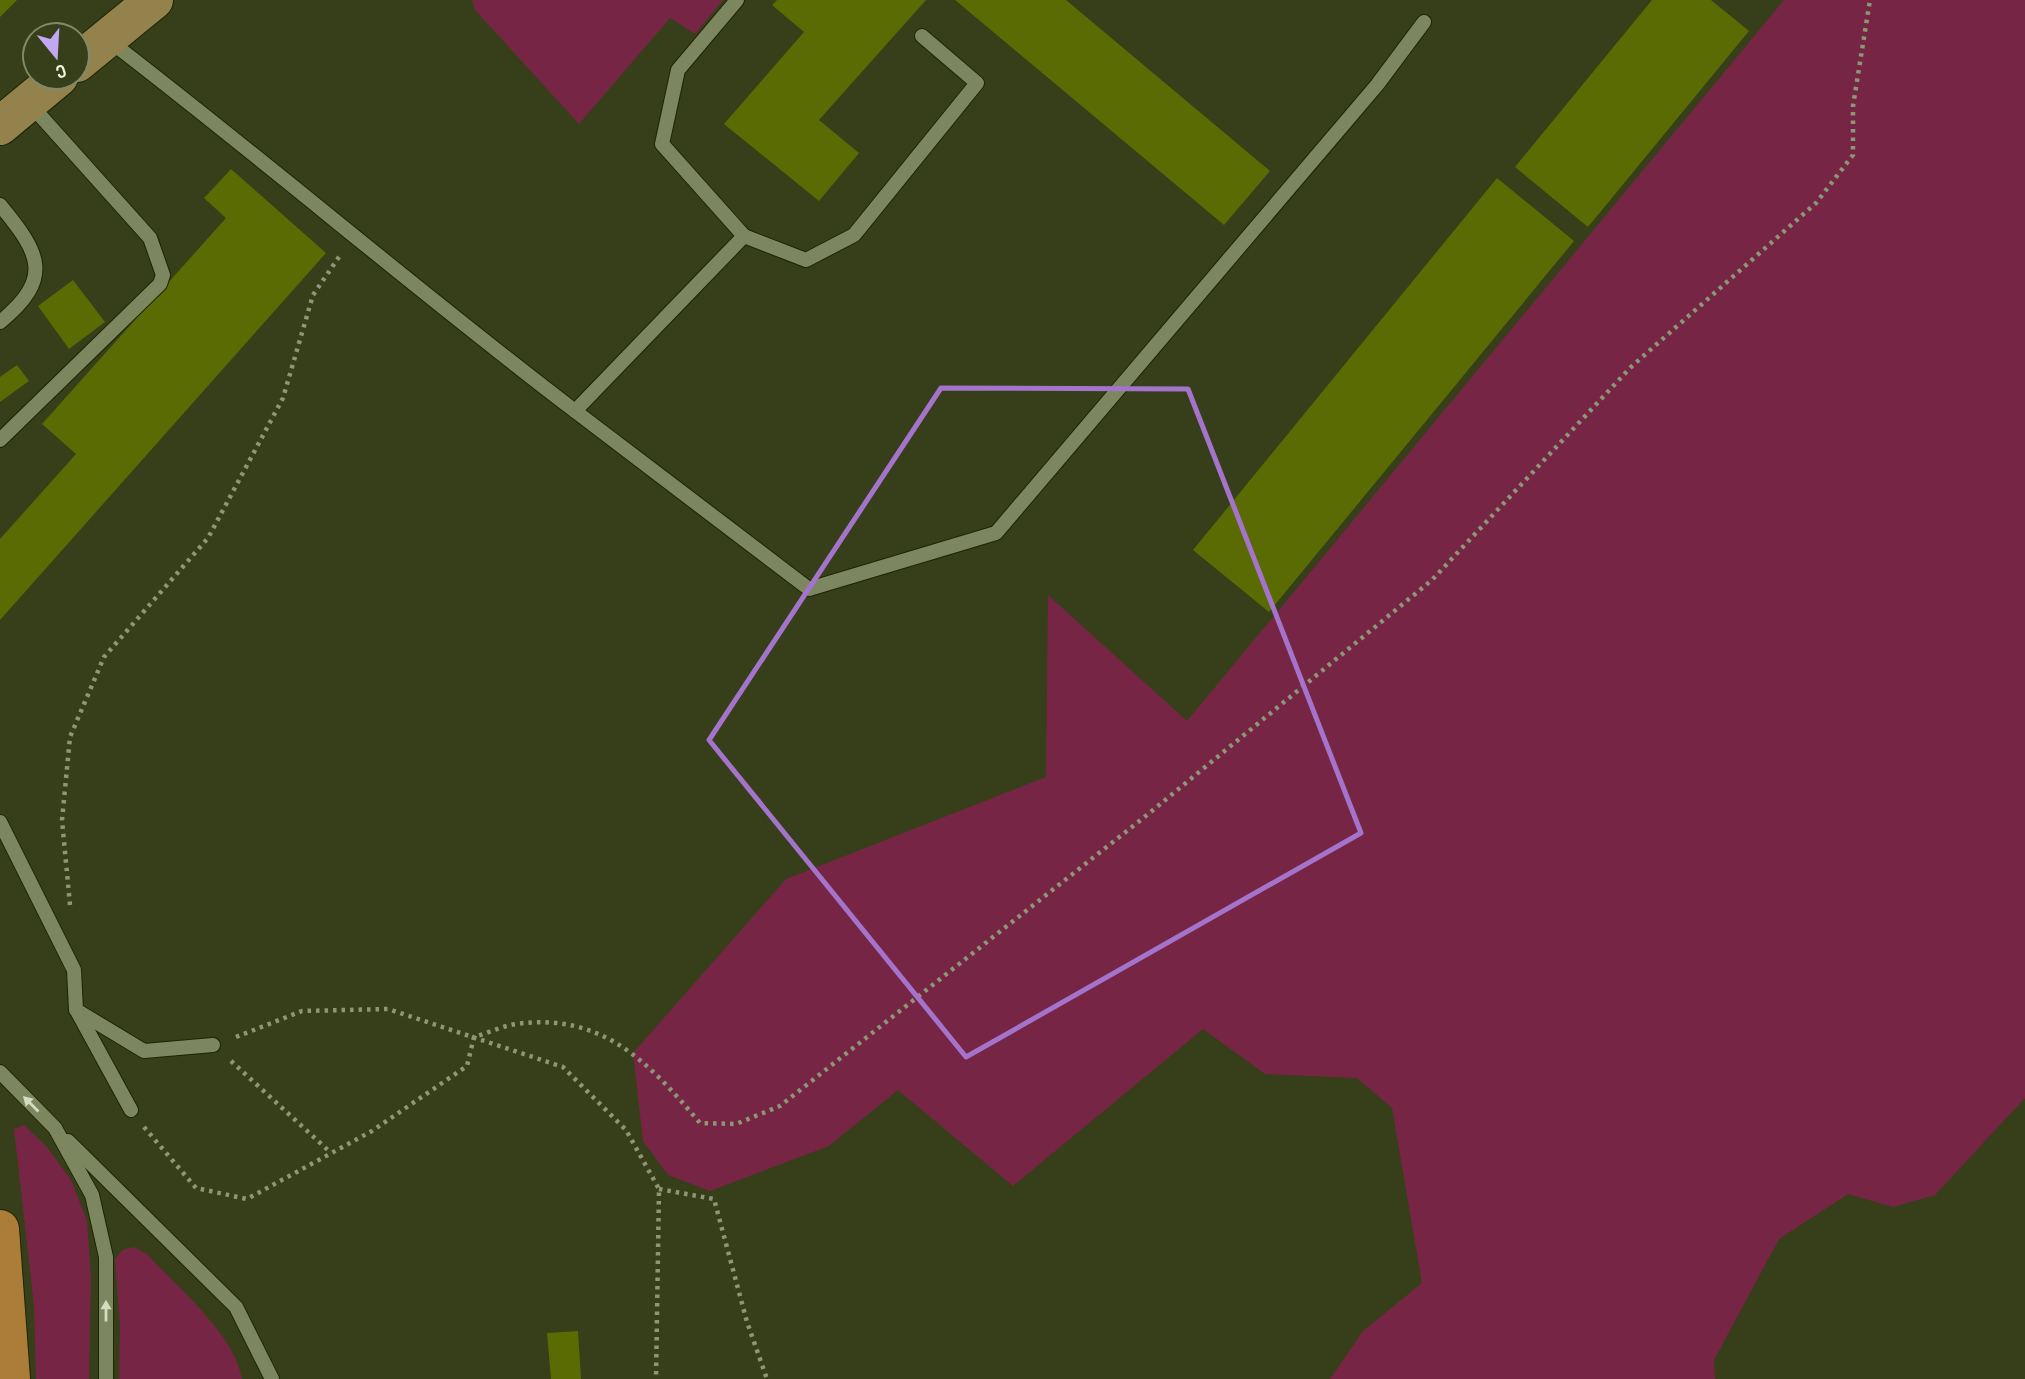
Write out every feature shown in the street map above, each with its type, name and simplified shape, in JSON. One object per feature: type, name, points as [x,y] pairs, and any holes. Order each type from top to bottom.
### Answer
[{"type":"main road","points":[[91,52],[151,3]]},
{"type":"main road","points":[[14,114],[42,91]]},
{"type":"main road","points":[[0,1229],[11,1379]]},
{"type":"lane","points":[[737,0],[678,70],[662,144],[744,236],[806,260],[854,235],[977,83],[922,36]]},
{"type":"lane","points":[[107,39],[200,110],[353,236],[575,411],[809,589],[996,533],[1377,85],[1424,22]]},
{"type":"lane","points":[[0,440],[160,284],[163,275],[150,238],[14,114]]},
{"type":"lane","points":[[0,205],[25,236],[35,257],[34,283],[22,304],[0,322]]},
{"type":"lane","points":[[575,411],[744,236]]},
{"type":"lane","points":[[0,822],[74,970],[76,1010],[131,1110]]},
{"type":"lane","points":[[76,1010],[144,1051],[213,1045]]},
{"type":"lane","points":[[0,1072],[236,1307],[272,1379]]},
{"type":"lane","points":[[55,1128],[92,1195],[106,1257],[106,1379]]},
{"type":"path","points":[[474,1037],[515,1024],[557,1024],[607,1035],[658,1074],[700,1123],[736,1124],[780,1106],[1147,815],[1432,580],[1631,368],[1816,203],[1853,155],[1853,106],[1870,0]]},
{"type":"path","points":[[62,946],[71,916],[62,820],[70,737],[104,657],[208,538],[283,398],[313,295],[353,236]]},
{"type":"path","points":[[330,1152],[213,1045],[302,1010],[388,1009],[563,1067],[626,1130],[659,1189],[656,1379]]},
{"type":"path","points":[[131,1110],[161,1151],[196,1188],[247,1199],[372,1131],[467,1066],[474,1037]]},
{"type":"path","points":[[659,1189],[714,1199],[747,1322],[767,1379]]},
{"type":"highlighted area","points":[[941,388],[1188,389],[1361,833],[966,1057],[709,740]]},
{"type":"shaded area","points":[[472,0],[723,0],[695,34],[670,18],[579,124],[475,10]]},
{"type":"shaded area","points":[[1784,0],[2025,0],[2025,1098],[1935,1195],[1893,1207],[1848,1194],[1779,1239],[1714,1360],[1715,1379],[1330,1379],[1363,1331],[1422,1283],[1392,1108],[1357,1078],[1265,1074],[1203,1029],[1013,1186],[898,1090],[829,1146],[710,1191],[668,1175],[643,1141],[633,1053],[786,879],[1046,777],[1048,595],[1187,721]]},
{"type":"shaded area","points":[[24,1125],[46,1146],[71,1180],[87,1221],[91,1277],[89,1379],[36,1379],[34,1306],[14,1129]]},
{"type":"shaded area","points":[[134,1247],[148,1255],[204,1313],[229,1346],[242,1379],[119,1379],[120,1326],[115,1260],[122,1250]]},
{"type":"building","points":[[0,0],[17,0],[0,17]]},
{"type":"building","points":[[777,0],[926,0],[819,120],[859,153],[819,201],[724,124],[804,32],[772,5]]},
{"type":"building","points":[[955,0],[1066,0],[1270,171],[1224,225]]},
{"type":"building","points":[[1652,0],[1711,0],[1749,31],[1588,227],[1515,167]]},
{"type":"building","points":[[231,169],[326,253],[0,620],[0,539],[76,454],[42,424],[226,218],[204,198]]},
{"type":"building","points":[[1497,178],[1574,241],[1269,612],[1193,550]]},
{"type":"building","points":[[73,280],[105,322],[69,349],[38,306]]},
{"type":"building","points":[[17,365],[29,381],[0,402],[0,377]]},
{"type":"building","points":[[578,1331],[581,1379],[551,1379],[547,1333]]}]
